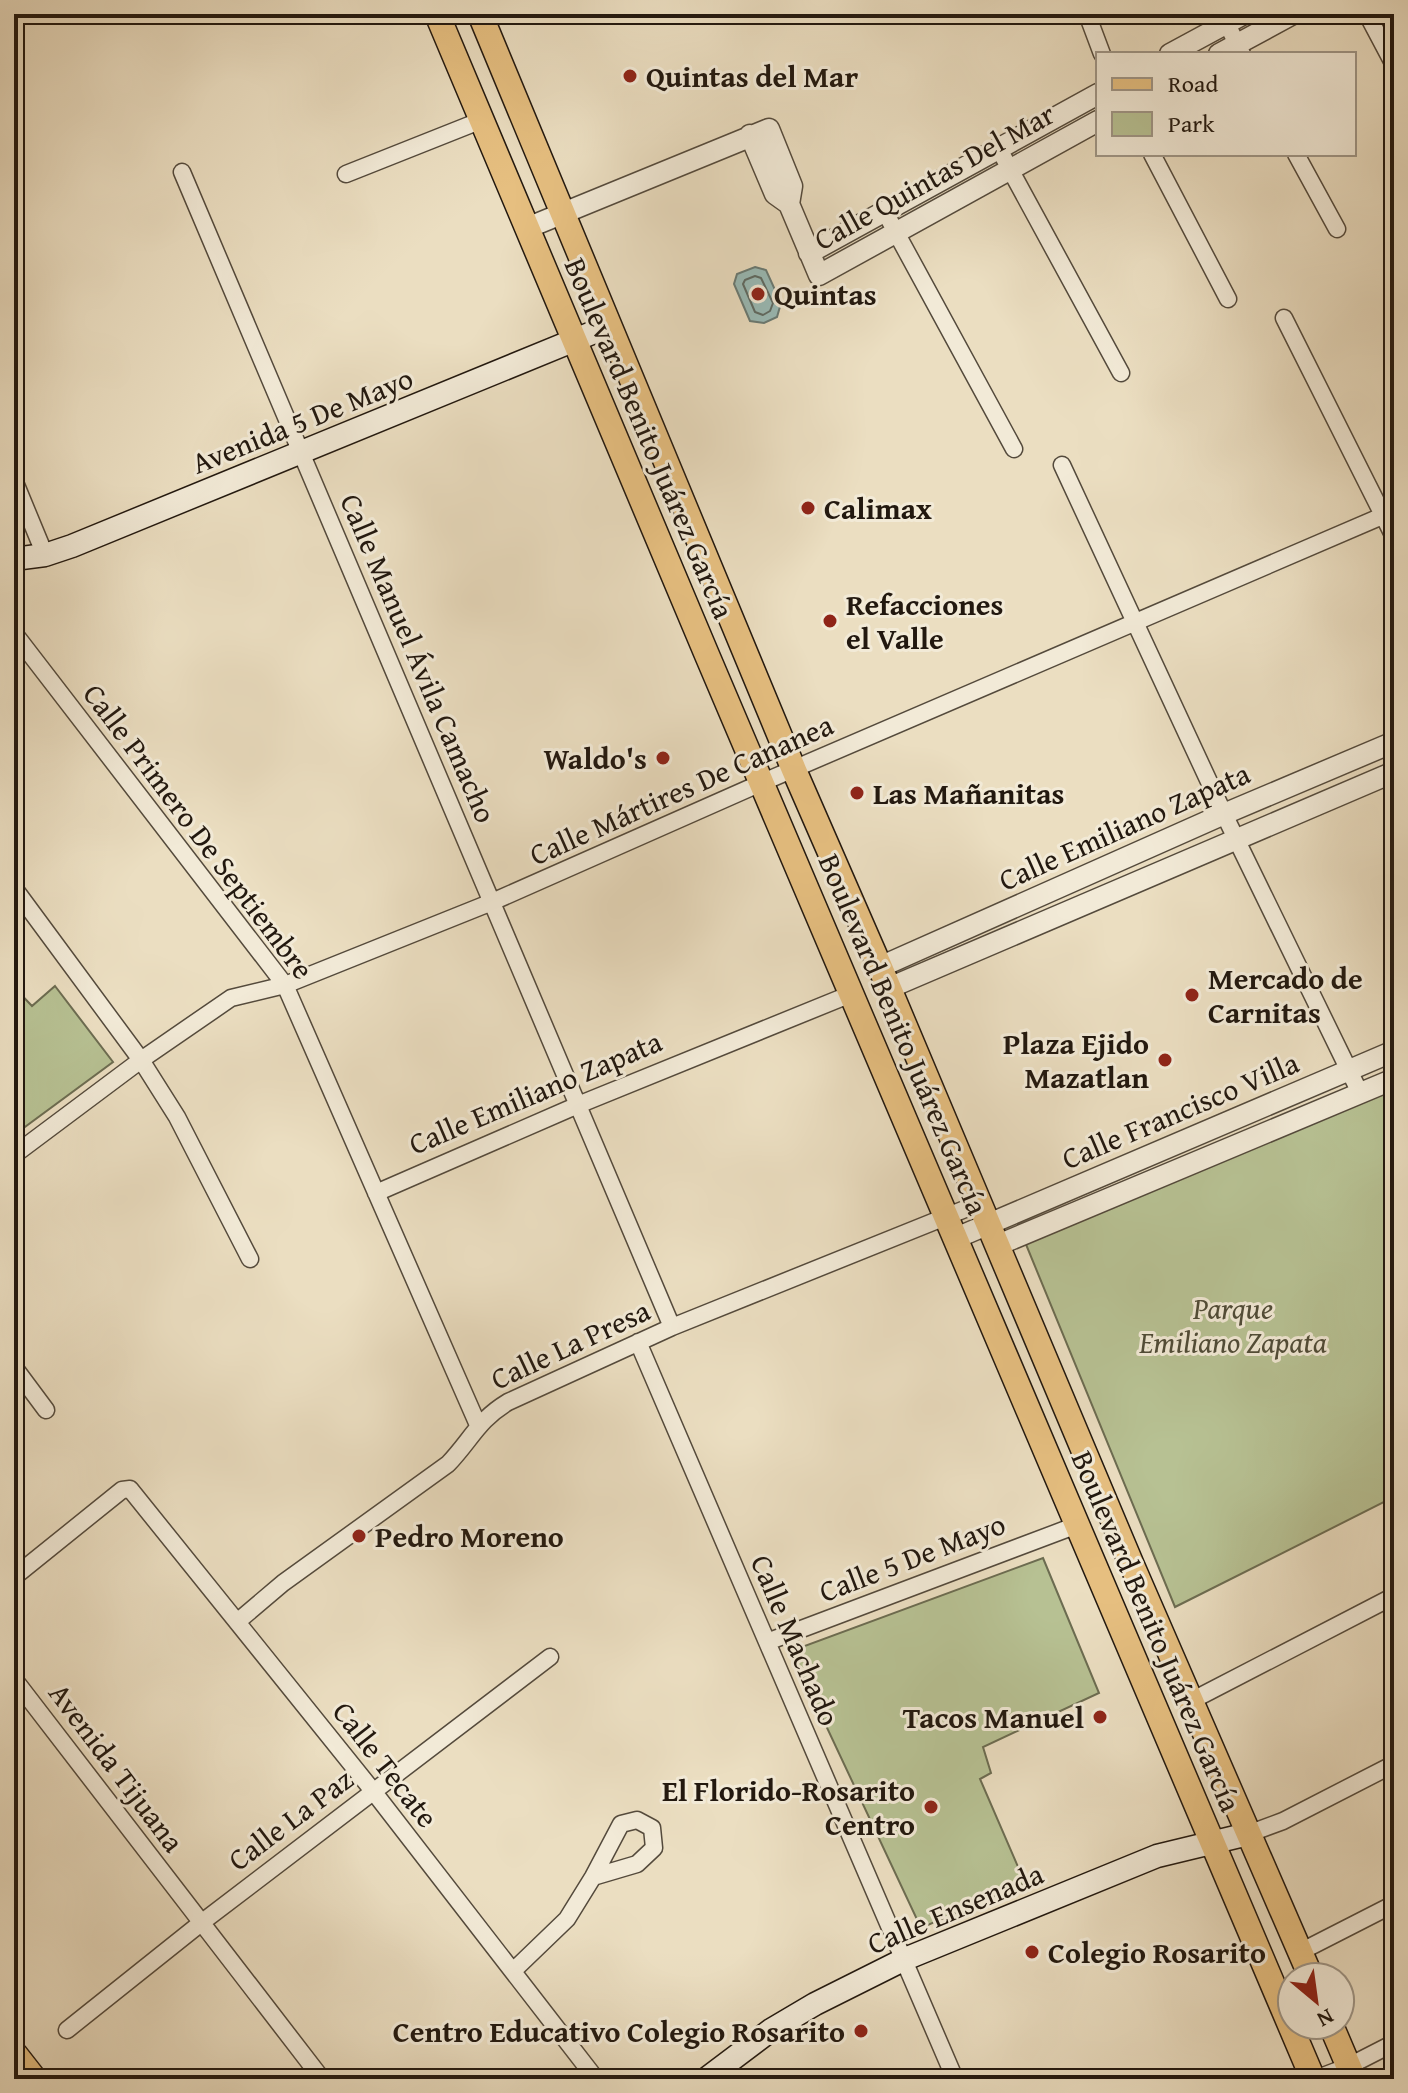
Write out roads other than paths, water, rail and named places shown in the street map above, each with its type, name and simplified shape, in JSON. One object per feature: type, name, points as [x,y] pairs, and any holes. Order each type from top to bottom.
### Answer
[{"type":"highway","points":[[14,2056],[32,2079]]},
{"type":"main road","name":"Boulevard Benito Juárez García","points":[[437,14],[1314,2079]]},
{"type":"main road","name":"Boulevard Benito Juárez García","points":[[480,14],[794,770],[1304,1961]]},
{"type":"main road","name":"Avenida 5 De Mayo","points":[[14,559],[45,555],[609,326]]},
{"type":"main road","name":"Calle Ensenada","points":[[706,2079],[771,2030],[905,1959],[1157,1856],[1248,1834]]},
{"type":"main road","points":[[1338,2041],[1352,2073]]},
{"type":"street","points":[[1087,14],[1101,52]]},
{"type":"street","points":[[1173,52],[1231,17],[1232,51],[1293,14]]},
{"type":"street","points":[[1367,14],[1394,65]]},
{"type":"street","name":"Calle Quintas Del Mar","points":[[809,253],[1096,95]]},
{"type":"street","points":[[346,174],[482,120]]},
{"type":"street","name":"Calle Quintas Del Mar","points":[[527,228],[760,132],[775,194],[789,204],[819,275],[1096,122]]},
{"type":"street","points":[[999,149],[1121,373]]},
{"type":"street","points":[[1153,156],[1228,299]]},
{"type":"street","points":[[1297,156],[1337,229]]},
{"type":"street","name":"Calle Manuel Ávila Camacho","points":[[182,172],[672,1327]]},
{"type":"street","points":[[885,212],[1014,449]]},
{"type":"street","points":[[1284,318],[1389,513],[1394,537]]},
{"type":"street","points":[[1062,465],[1224,814],[1360,1093]]},
{"type":"street","points":[[14,480],[45,555]]},
{"type":"street","name":"Calle Mártires De Cananea","points":[[14,1155],[141,1060],[231,998],[285,985],[492,902],[1389,513]]},
{"type":"street","name":"Calle Primero De Septiembre","points":[[14,633],[285,985],[478,1425]]},
{"type":"street","name":"Calle Emiliano Zapata","points":[[885,978],[1224,814],[1394,742]]},
{"type":"street","name":"Calle Emiliano Zapata","points":[[885,978],[1394,772]]},
{"type":"street","points":[[14,888],[141,1060],[177,1117],[250,1259]]},
{"type":"street","name":"Calle Emiliano Zapata","points":[[376,1193],[578,1105],[851,994]]},
{"type":"street","name":"Calle Francisco Villa","points":[[989,1224],[1394,1051]]},
{"type":"street","name":"Calle Francisco Villa","points":[[989,1224],[1394,1079]]},
{"type":"street","points":[[952,1227],[989,1224]]},
{"type":"street","name":"Calle La Presa","points":[[237,1622],[283,1583],[448,1464],[464,1448],[478,1425],[508,1402],[672,1327],[952,1227]]},
{"type":"street","name":"Calle Machado","points":[[638,1342],[955,2079]]},
{"type":"street","points":[[14,1367],[46,1410]]},
{"type":"street","name":"Calle Tecate","points":[[14,1577],[126,1488],[130,1489],[373,1791],[596,2079]]},
{"type":"street","name":"Calle 5 De Mayo","points":[[767,1642],[1077,1525]]},
{"type":"street","points":[[1191,1701],[1394,1596]]},
{"type":"street","name":"Calle La Paz","points":[[67,2030],[201,1923],[550,1657]]},
{"type":"street","name":"Avenida Tijuana","points":[[14,1679],[322,2079]]},
{"type":"street","points":[[1248,1834],[1283,1821],[1394,1764]]},
{"type":"street","points":[[513,1971],[567,1919],[593,1877]]},
{"type":"street","points":[[1300,1952],[1394,1904]]},
{"type":"street","points":[[1314,2079],[1352,2073],[1394,2043]]},
{"type":"water","name":"Quintas","points":[[755,267],[766,270],[781,303],[777,317],[764,323],[750,321],[734,284],[737,274]]},
{"type":"place","name":"Quintas del Mar","points":[[630,76]]},
{"type":"place","name":"Quintas","points":[[758,294]]},
{"type":"place","name":"Calimax","points":[[808,508]]},
{"type":"place","name":"Refacciones el Valle","points":[[830,621]]},
{"type":"place","name":"Waldo's","points":[[663,758]]},
{"type":"place","name":"Las Mañanitas","points":[[857,793]]},
{"type":"place","name":"Mercado de Carnitas","points":[[1192,995]]},
{"type":"place","name":"Plaza Ejido Mazatlan","points":[[1165,1060]]},
{"type":"place","name":"Pedro Moreno","points":[[359,1536]]},
{"type":"place","name":"Tacos Manuel","points":[[1100,1717]]},
{"type":"place","name":"El Florido-Rosarito Centro","points":[[931,1807]]},
{"type":"place","name":"Colegio Rosarito","points":[[1032,1952]]},
{"type":"place","name":"Centro Educativo Colegio Rosarito","points":[[861,2031]]},
{"type":"park label","name":"Parque Emiliano Zapata","points":[[1233,1325]]}]
